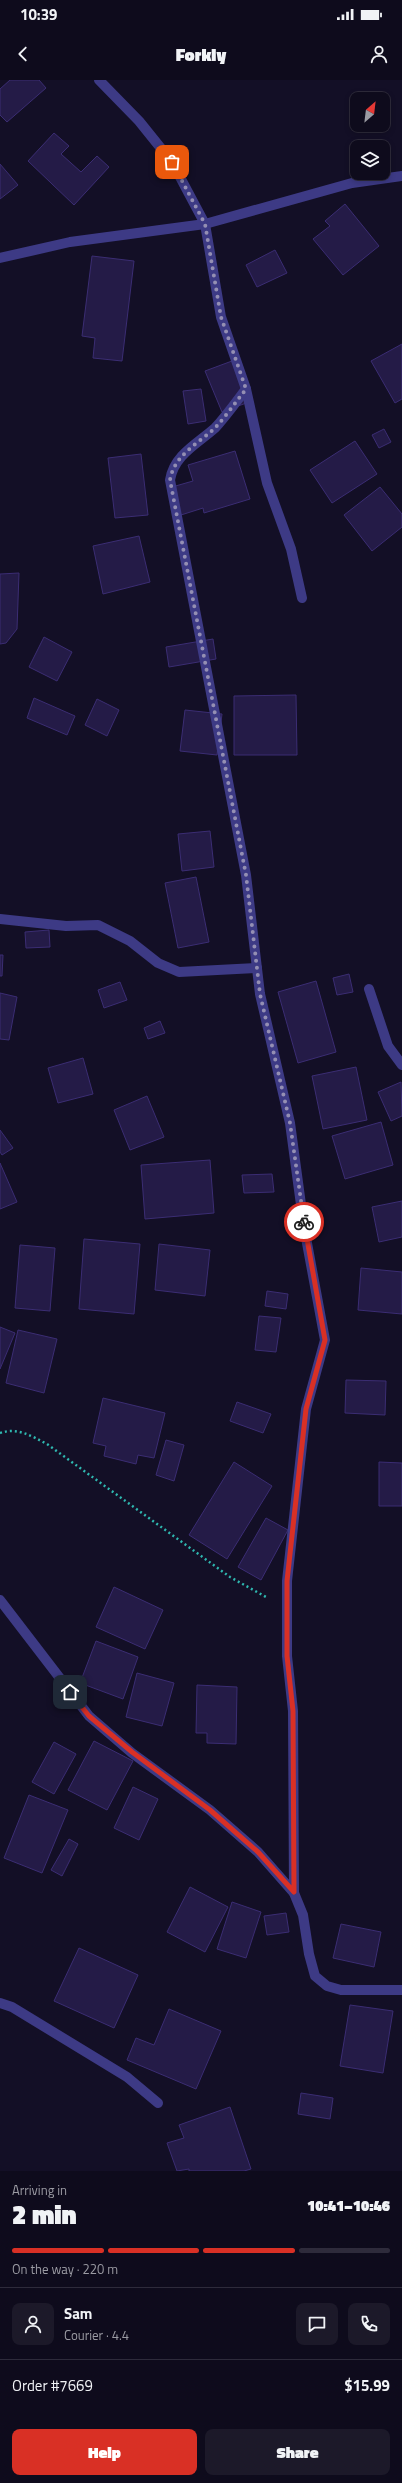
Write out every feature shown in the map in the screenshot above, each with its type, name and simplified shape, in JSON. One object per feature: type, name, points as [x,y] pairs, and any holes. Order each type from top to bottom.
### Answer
[{"type":"street","points":[[99,80],[139,121],[172,162],[205,224],[221,317],[246,389],[267,482],[291,549],[302,598]]},
{"type":"street","points":[[0,258],[70,242],[205,224],[352,182],[402,176]]},
{"type":"street","points":[[246,389],[216,427],[180,457],[172,468],[170,480],[246,875],[260,994],[290,1123],[304,1227],[325,1340],[306,1409],[286,1608],[287,1656],[293,1711],[294,1892]]},
{"type":"street","points":[[0,919],[66,926],[98,925],[130,941],[158,963],[179,972],[257,968]]},
{"type":"street","points":[[369,989],[388,1046],[402,1065]]},
{"type":"street","points":[[0,1600],[89,1716],[132,1752],[210,1810],[258,1852],[294,1892],[303,1915],[309,1954],[315,1976],[327,1986],[341,1990],[402,1990]]},
{"type":"street","points":[[0,2002],[12,2007],[127,2077],[158,2103]]},
{"type":"path","points":[[0,1433],[8,1430],[23,1431],[47,1444],[230,1577],[286,1608]]},
{"type":"building","points":[[10,80],[39,80],[46,88],[7,122],[0,115],[0,89]]},
{"type":"building","points":[[54,133],[69,146],[61,154],[81,172],[97,156],[109,167],[74,205],[28,161]]},
{"type":"building","points":[[0,164],[18,185],[0,199]]},
{"type":"building","points":[[345,204],[379,246],[343,275],[313,239],[330,226],[325,221]]},
{"type":"building","points":[[275,250],[287,273],[257,287],[246,265]]},
{"type":"building","points":[[92,256],[134,261],[122,361],[93,358],[95,338],[82,336]]},
{"type":"building","points":[[402,344],[402,399],[395,403],[371,361]]},
{"type":"building","points":[[232,361],[249,402],[222,412],[205,371]]},
{"type":"building","points":[[201,389],[206,421],[188,424],[183,391]]},
{"type":"building","points":[[384,429],[391,442],[379,448],[372,435]]},
{"type":"building","points":[[355,441],[377,474],[332,503],[310,470]]},
{"type":"building","points":[[235,451],[250,499],[204,513],[203,508],[181,515],[172,487],[193,481],[188,465]]},
{"type":"building","points":[[141,454],[148,515],[115,518],[108,458]]},
{"type":"building","points":[[380,487],[402,514],[402,527],[372,551],[344,515]]},
{"type":"building","points":[[139,536],[150,582],[103,594],[93,546]]},
{"type":"building","points":[[19,573],[17,629],[6,643],[0,644],[0,574]]},
{"type":"building","points":[[44,637],[72,652],[57,681],[29,667]]},
{"type":"building","points":[[213,639],[216,659],[169,667],[166,647]]},
{"type":"building","points":[[296,695],[297,755],[234,755],[234,696]]},
{"type":"building","points":[[34,698],[75,716],[67,735],[27,718]]},
{"type":"building","points":[[97,699],[119,710],[107,736],[85,725]]},
{"type":"building","points":[[185,710],[222,714],[217,755],[180,751]]},
{"type":"building","points":[[210,831],[214,867],[182,871],[178,834]]},
{"type":"building","points":[[196,877],[209,942],[178,948],[165,883]]},
{"type":"building","points":[[49,930],[50,947],[26,948],[25,932]]},
{"type":"building","points":[[0,955],[3,955],[2,976],[0,976]]},
{"type":"building","points":[[349,974],[353,992],[337,995],[333,978]]},
{"type":"building","points":[[316,981],[336,1052],[298,1063],[278,992]]},
{"type":"building","points":[[120,982],[127,1000],[104,1008],[98,990]]},
{"type":"building","points":[[0,993],[17,997],[9,1040],[0,1039]]},
{"type":"building","points":[[160,1021],[165,1033],[148,1039],[144,1028]]},
{"type":"building","points":[[83,1058],[93,1094],[58,1103],[48,1068]]},
{"type":"building","points":[[356,1067],[367,1120],[323,1129],[312,1076]]},
{"type":"building","points":[[401,1082],[402,1116],[391,1121],[378,1092]]},
{"type":"building","points":[[147,1096],[164,1137],[130,1150],[114,1110]]},
{"type":"building","points":[[381,1122],[393,1165],[345,1179],[332,1136]]},
{"type":"building","points":[[0,1130],[13,1148],[2,1155],[0,1152]]},
{"type":"building","points":[[210,1160],[214,1213],[145,1219],[141,1165]]},
{"type":"building","points":[[0,1163],[17,1202],[0,1209]]},
{"type":"building","points":[[272,1174],[274,1192],[244,1193],[242,1175]]},
{"type":"building","points":[[402,1201],[402,1237],[379,1242],[372,1207]]},
{"type":"building","points":[[84,1239],[140,1244],[134,1314],[79,1309]]},
{"type":"building","points":[[159,1244],[210,1250],[205,1296],[155,1290]]},
{"type":"building","points":[[20,1245],[55,1248],[50,1311],[15,1308]]},
{"type":"building","points":[[361,1268],[402,1272],[402,1314],[358,1310]]},
{"type":"building","points":[[267,1291],[288,1294],[286,1309],[265,1306]]},
{"type":"building","points":[[259,1316],[281,1318],[276,1352],[255,1350]]},
{"type":"building","points":[[0,1327],[15,1333],[0,1369]]},
{"type":"building","points":[[18,1330],[57,1339],[44,1393],[6,1383]]},
{"type":"building","points":[[346,1380],[386,1381],[385,1415],[345,1413]]},
{"type":"building","points":[[103,1398],[165,1413],[154,1458],[138,1455],[136,1464],[104,1456],[106,1446],[93,1443]]},
{"type":"building","points":[[237,1402],[271,1414],[263,1433],[230,1421]]},
{"type":"building","points":[[166,1440],[184,1445],[174,1481],[156,1475]]},
{"type":"building","points":[[234,1462],[272,1486],[227,1559],[189,1535]]},
{"type":"building","points":[[379,1462],[402,1463],[402,1506],[379,1506]]},
{"type":"building","points":[[266,1518],[288,1530],[261,1580],[238,1567]]},
{"type":"building","points":[[114,1587],[163,1610],[145,1649],[96,1627]]},
{"type":"building","points":[[96,1641],[138,1657],[123,1699],[80,1683]]},
{"type":"building","points":[[137,1673],[174,1683],[162,1726],[126,1717]]},
{"type":"building","points":[[197,1685],[237,1687],[236,1744],[207,1743],[207,1733],[196,1733]]},
{"type":"building","points":[[94,1741],[133,1761],[107,1810],[68,1790]]},
{"type":"building","points":[[54,1742],[76,1754],[54,1794],[32,1782]]},
{"type":"building","points":[[133,1787],[158,1799],[139,1840],[114,1828]]},
{"type":"building","points":[[29,1795],[68,1810],[42,1873],[4,1858]]},
{"type":"building","points":[[69,1839],[78,1844],[62,1876],[51,1870]]},
{"type":"building","points":[[190,1887],[228,1907],[205,1952],[167,1932]]},
{"type":"building","points":[[232,1902],[261,1912],[246,1958],[217,1949]]},
{"type":"building","points":[[286,1913],[289,1932],[267,1935],[264,1916]]},
{"type":"building","points":[[341,1924],[381,1932],[374,1967],[333,1958]]},
{"type":"building","points":[[79,1948],[138,1975],[114,2028],[54,2001]]},
{"type":"building","points":[[350,2005],[393,2011],[383,2073],[340,2066]]},
{"type":"building","points":[[169,2009],[221,2031],[196,2089],[127,2060],[136,2038],[154,2045]]},
{"type":"building","points":[[301,2093],[333,2098],[330,2119],[298,2114]]},
{"type":"building","points":[[230,2107],[251,2169],[244,2171],[189,2171],[189,2169],[177,2171],[167,2143],[184,2138],[179,2125]]},
{"type":"way so far","points":[[172,162],[205,224],[221,317],[234,349],[246,389],[216,427],[180,457],[172,468],[170,480],[246,875],[260,994],[290,1123],[304,1222]]},
{"type":"route","points":[[70,1692],[89,1716],[132,1752],[210,1810],[258,1852],[294,1892],[293,1711],[287,1656],[285,1619],[287,1581],[306,1409],[325,1340],[304,1222]]}]
